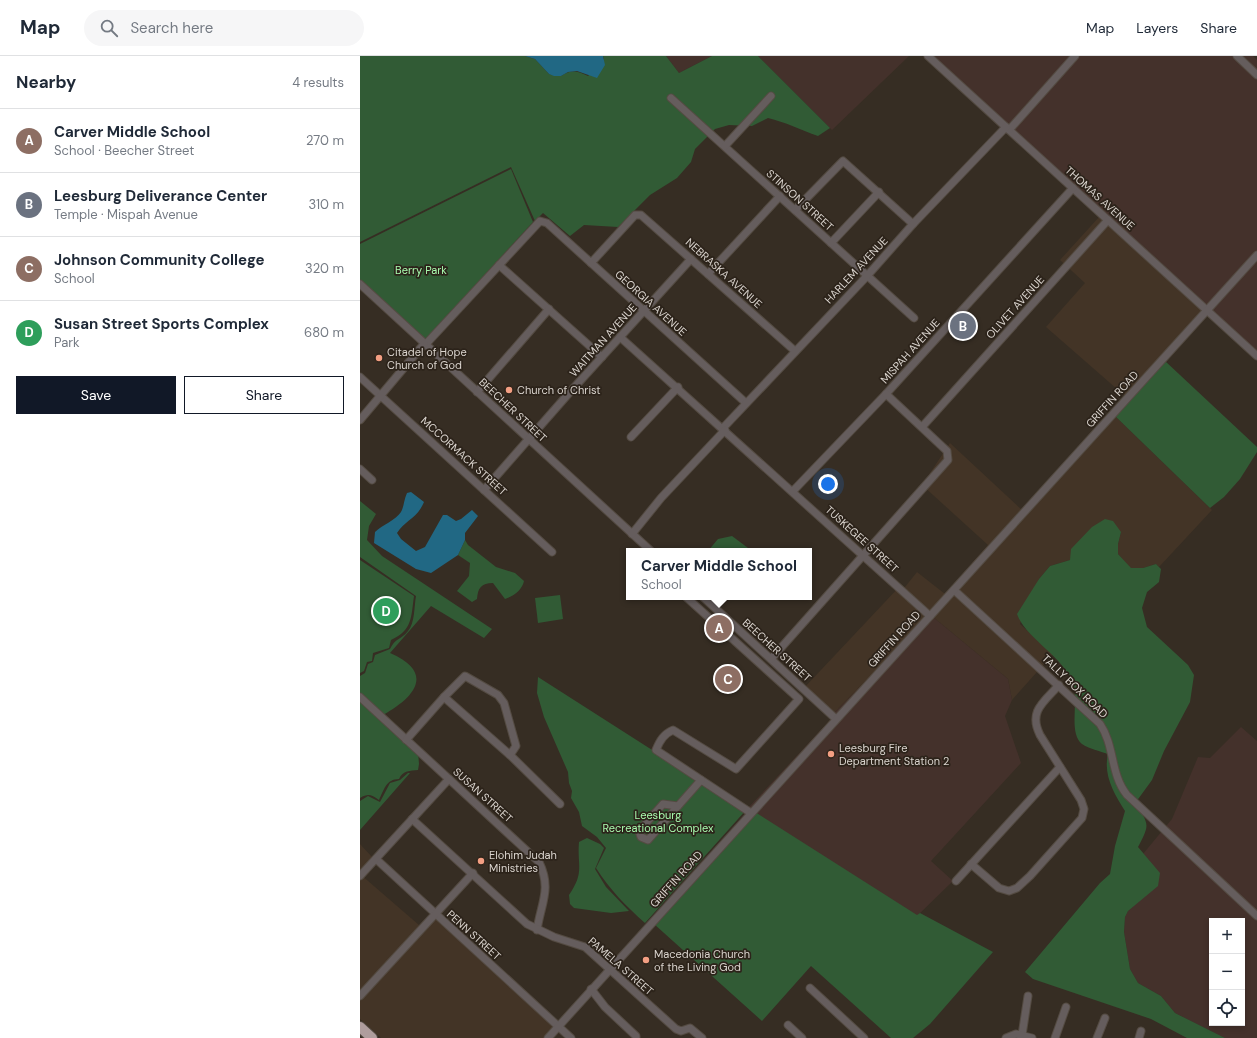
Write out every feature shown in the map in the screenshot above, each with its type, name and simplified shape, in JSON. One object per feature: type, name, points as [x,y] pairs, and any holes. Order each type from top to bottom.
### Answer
[{"type":"highway","points":[[360,1027],[372,1038]]},
{"type":"street","name":"THOMAS AVENUE","points":[[928,56],[1257,356]]},
{"type":"street","name":"HARLEM AVENUE","points":[[632,534],[661,498],[746,403],[867,276],[913,224],[1008,129],[1075,56]]},
{"type":"street","points":[[1237,56],[1257,75]]},
{"type":"street","points":[[725,146],[771,96]]},
{"type":"street","name":"STINSON STREET","points":[[671,98],[914,318]]},
{"type":"street","points":[[795,210],[843,161],[913,224]]},
{"type":"street","name":"MISPAH AVENUE","points":[[792,491],[886,394],[1073,188]]},
{"type":"street","points":[[831,243],[879,192]]},
{"type":"street","points":[[708,274],[780,196]]},
{"type":"street","name":"NEBRASKA AVENUE","points":[[591,263],[637,214],[643,216],[795,351]]},
{"type":"street","name":"OLIVET AVENUE","points":[[922,427],[1108,220]]},
{"type":"street","name":"GEORGIA AVENUE","points":[[499,265],[540,221],[547,223],[746,403]]},
{"type":"street","name":"GRIFFIN ROAD","points":[[548,1038],[1257,255]]},
{"type":"street","name":"WAITMAN AVENUE","points":[[484,490],[691,259]]},
{"type":"street","points":[[360,420],[425,345],[499,265],[602,357]]},
{"type":"street","name":"BEECHER STREET","points":[[360,284],[528,440],[648,548]]},
{"type":"street","points":[[477,392],[549,309]]},
{"type":"street","name":"TUSKEGEE STREET","points":[[620,337],[678,387],[930,616]]},
{"type":"street","name":"MCCORMACK STREET","points":[[360,377],[552,552]]},
{"type":"street","points":[[631,438],[678,387]]},
{"type":"street","points":[[771,659],[947,462],[948,453],[886,394]]},
{"type":"street","points":[[360,469],[372,480]]},
{"type":"street","name":"TALLY BOX ROAD","points":[[954,590],[1094,717],[1106,732],[1112,751],[1117,778],[1127,795],[1257,916]]},
{"type":"street","points":[[689,600],[799,699],[736,769],[682,733],[673,730],[667,733],[659,741],[656,750],[751,813]]},
{"type":"street","name":"BEECHER STREET","points":[[706,600],[836,719]]},
{"type":"street","points":[[406,740],[444,697],[465,676],[498,695],[504,703],[516,746],[510,755]]},
{"type":"street","points":[[971,864],[994,885],[1004,890],[1017,888],[1075,827],[1084,813],[1082,800],[1040,735],[1034,719],[1040,707],[1059,685]]},
{"type":"street","name":"SUSAN STREET","points":[[360,697],[539,862],[544,876],[546,890],[537,930]]},
{"type":"street","points":[[444,697],[510,755],[560,804]]},
{"type":"street","points":[[956,881],[1060,767]]},
{"type":"street","points":[[360,876],[449,778]]},
{"type":"street","points":[[678,806],[663,804],[640,831],[641,837],[648,840],[701,780]]},
{"type":"street","name":"PAMELA STREET","points":[[412,819],[473,873],[527,924],[537,930],[585,947],[676,1029],[681,1031],[690,1028],[702,1038]]},
{"type":"street","name":"PENN STREET","points":[[376,859],[571,1038]]},
{"type":"street","points":[[360,996],[473,873]]},
{"type":"street","points":[[810,988],[864,1038]]},
{"type":"street","points":[[591,989],[604,1007],[636,1036],[636,1038]]},
{"type":"street","points":[[1022,1034],[1028,996]]},
{"type":"street","points":[[1055,1038],[1066,1008]]},
{"type":"street","points":[[1097,1038],[1105,1018]]},
{"type":"street","points":[[788,1025],[802,1038]]},
{"type":"street","points":[[1006,1038],[1012,1035],[1022,1034],[1032,1038]]},
{"type":"shaded area","points":[[666,56],[712,56],[679,73]]},
{"type":"shaded area","points":[[758,56],[909,56],[832,130]]},
{"type":"shaded area","points":[[931,56],[1253,56],[1257,60],[1257,251],[1207,307]]},
{"type":"shaded area","points":[[1100,216],[1204,310],[1125,396],[1046,327],[1085,283],[1060,260]]},
{"type":"shaded area","points":[[1257,259],[1257,353],[1211,310]]},
{"type":"shaded area","points":[[1115,416],[1212,510],[1159,567],[1156,564],[1143,568],[1131,569],[1118,554],[1118,544],[1121,532],[1070,560],[1050,566],[1039,579],[1020,624],[1053,654],[1012,700],[1008,679],[933,617]]},
{"type":"shaded area","points":[[950,443],[1022,510],[892,654],[833,714],[804,688],[900,586],[905,587],[917,572],[945,594],[988,545],[922,485]]},
{"type":"shaded area","points":[[933,617],[1008,679],[1012,700],[1005,716],[1021,763],[931,861],[953,881],[917,916],[755,813]]},
{"type":"shaded area","points":[[892,654],[750,810],[748,808],[834,716],[833,714]]},
{"type":"shaded area","points":[[1241,727],[1257,741],[1257,1038],[1225,1038],[1175,1013],[1161,996],[1138,983],[1130,969],[1124,932],[1125,917],[1128,911],[1146,895],[1150,861],[1143,854],[1172,819],[1198,757],[1210,758]]},
{"type":"shaded area","points":[[360,844],[372,857],[360,871]]},
{"type":"shaded area","points":[[360,874],[419,925],[433,913],[557,1023],[544,1038],[381,1038],[360,1019]]},
{"type":"green space","points":[[360,56],[525,56],[535,59],[549,74],[561,76],[568,72],[574,72],[588,76],[604,59],[603,56],[666,56],[679,73],[712,56],[758,56],[830,128],[818,136],[768,118],[752,126],[729,125],[715,129],[695,149],[691,162],[677,178],[650,195],[618,227],[584,225],[570,236],[543,213],[535,221],[511,167],[360,242]]},
{"type":"green space","name":"Berry Park","points":[[511,169],[533,222],[424,341],[360,283],[360,244]]},
{"type":"green space","points":[[1165,361],[1257,447],[1257,452],[1240,479],[1224,497],[1210,508],[1115,416]]},
{"type":"green space","points":[[360,501],[376,514],[369,526],[367,540],[382,556],[492,629],[484,638],[431,606],[390,653],[404,660],[412,668],[416,676],[416,684],[412,692],[405,700],[383,715],[360,695],[360,676],[365,673],[368,664],[373,662],[375,655],[390,649],[396,641],[408,631],[412,624],[416,596],[360,557]]},
{"type":"green space","points":[[1105,519],[1113,521],[1121,532],[1118,544],[1118,554],[1131,568],[1143,568],[1156,564],[1161,569],[1159,582],[1147,592],[1142,608],[1147,627],[1188,665],[1194,675],[1190,702],[1164,751],[1152,780],[1136,802],[1146,824],[1145,833],[1138,847],[1160,873],[1158,886],[1128,911],[1125,917],[1124,932],[1130,969],[1138,983],[1161,996],[1175,1013],[1225,1038],[1187,1038],[1151,1019],[1033,979],[1025,972],[1100,883],[1110,874],[1115,846],[1125,811],[1110,784],[1107,769],[1108,754],[1085,746],[1078,739],[1075,731],[1075,695],[1071,679],[1058,661],[1027,630],[1017,614],[1039,579],[1050,566],[1070,560],[1071,549],[1092,527]]},
{"type":"green space","points":[[732,536],[748,548],[710,548],[718,539]]},
{"type":"green space","points":[[465,540],[468,545],[496,567],[515,573],[524,581],[519,590],[505,599],[493,583],[486,584],[479,589],[477,599],[472,602],[457,591],[469,576],[470,563],[458,555]]},
{"type":"green space","points":[[360,560],[414,596],[410,622],[407,627],[403,632],[391,640],[389,648],[373,653],[372,661],[367,662],[364,671],[360,673]]},
{"type":"green space","points":[[560,595],[563,619],[538,623],[535,598]]},
{"type":"green space","name":"Leesburg Recreational Complex","points":[[538,677],[746,810],[645,923],[619,897],[596,868],[606,848],[597,837],[582,826],[579,812],[571,798],[572,791],[569,783],[568,772],[544,717],[537,693]]},
{"type":"green space","points":[[360,697],[418,751],[418,770],[405,772],[399,779],[395,779],[388,783],[379,800],[370,795],[360,798]]},
{"type":"green space","points":[[410,773],[360,830],[360,801],[368,796],[380,802],[390,783],[400,780]]},
{"type":"green space","points":[[755,812],[917,915],[920,913],[993,952],[930,1024],[913,1038],[891,1038],[811,966],[762,1021],[654,924]]},
{"type":"green space","points":[[587,838],[600,844],[604,848],[595,869],[606,887],[629,911],[611,913],[574,908],[570,904],[569,895],[579,874],[579,842]]},
{"type":"water","points":[[525,56],[603,56],[605,65],[597,78],[577,71],[568,72],[561,76],[554,76],[549,74],[535,59]]},
{"type":"water","points":[[411,492],[424,502],[418,512],[397,533],[401,539],[416,551],[425,547],[443,515],[447,515],[456,521],[472,510],[478,516],[465,533],[465,540],[458,555],[431,573],[416,569],[374,543],[375,532],[399,515],[407,493]]},
{"type":"place","name":"Leesburg Deliverance Center","points":[[963,326]]},
{"type":"place","name":"Citadel of Hope Church of God","points":[[379,358]]},
{"type":"place","name":"Church of Christ","points":[[509,390]]},
{"type":"place","name":"Susan Street Sports Complex","points":[[386,611]]},
{"type":"place","name":"Carver Middle School","points":[[719,628]]},
{"type":"place","name":"Johnson Community College","points":[[728,679]]},
{"type":"place","name":"Leesburg Fire Department Station 2","points":[[831,754]]},
{"type":"place","name":"Elohim Judah Ministries","points":[[481,861]]},
{"type":"place","name":"Macedonia Church of the Living God","points":[[646,960]]}]
